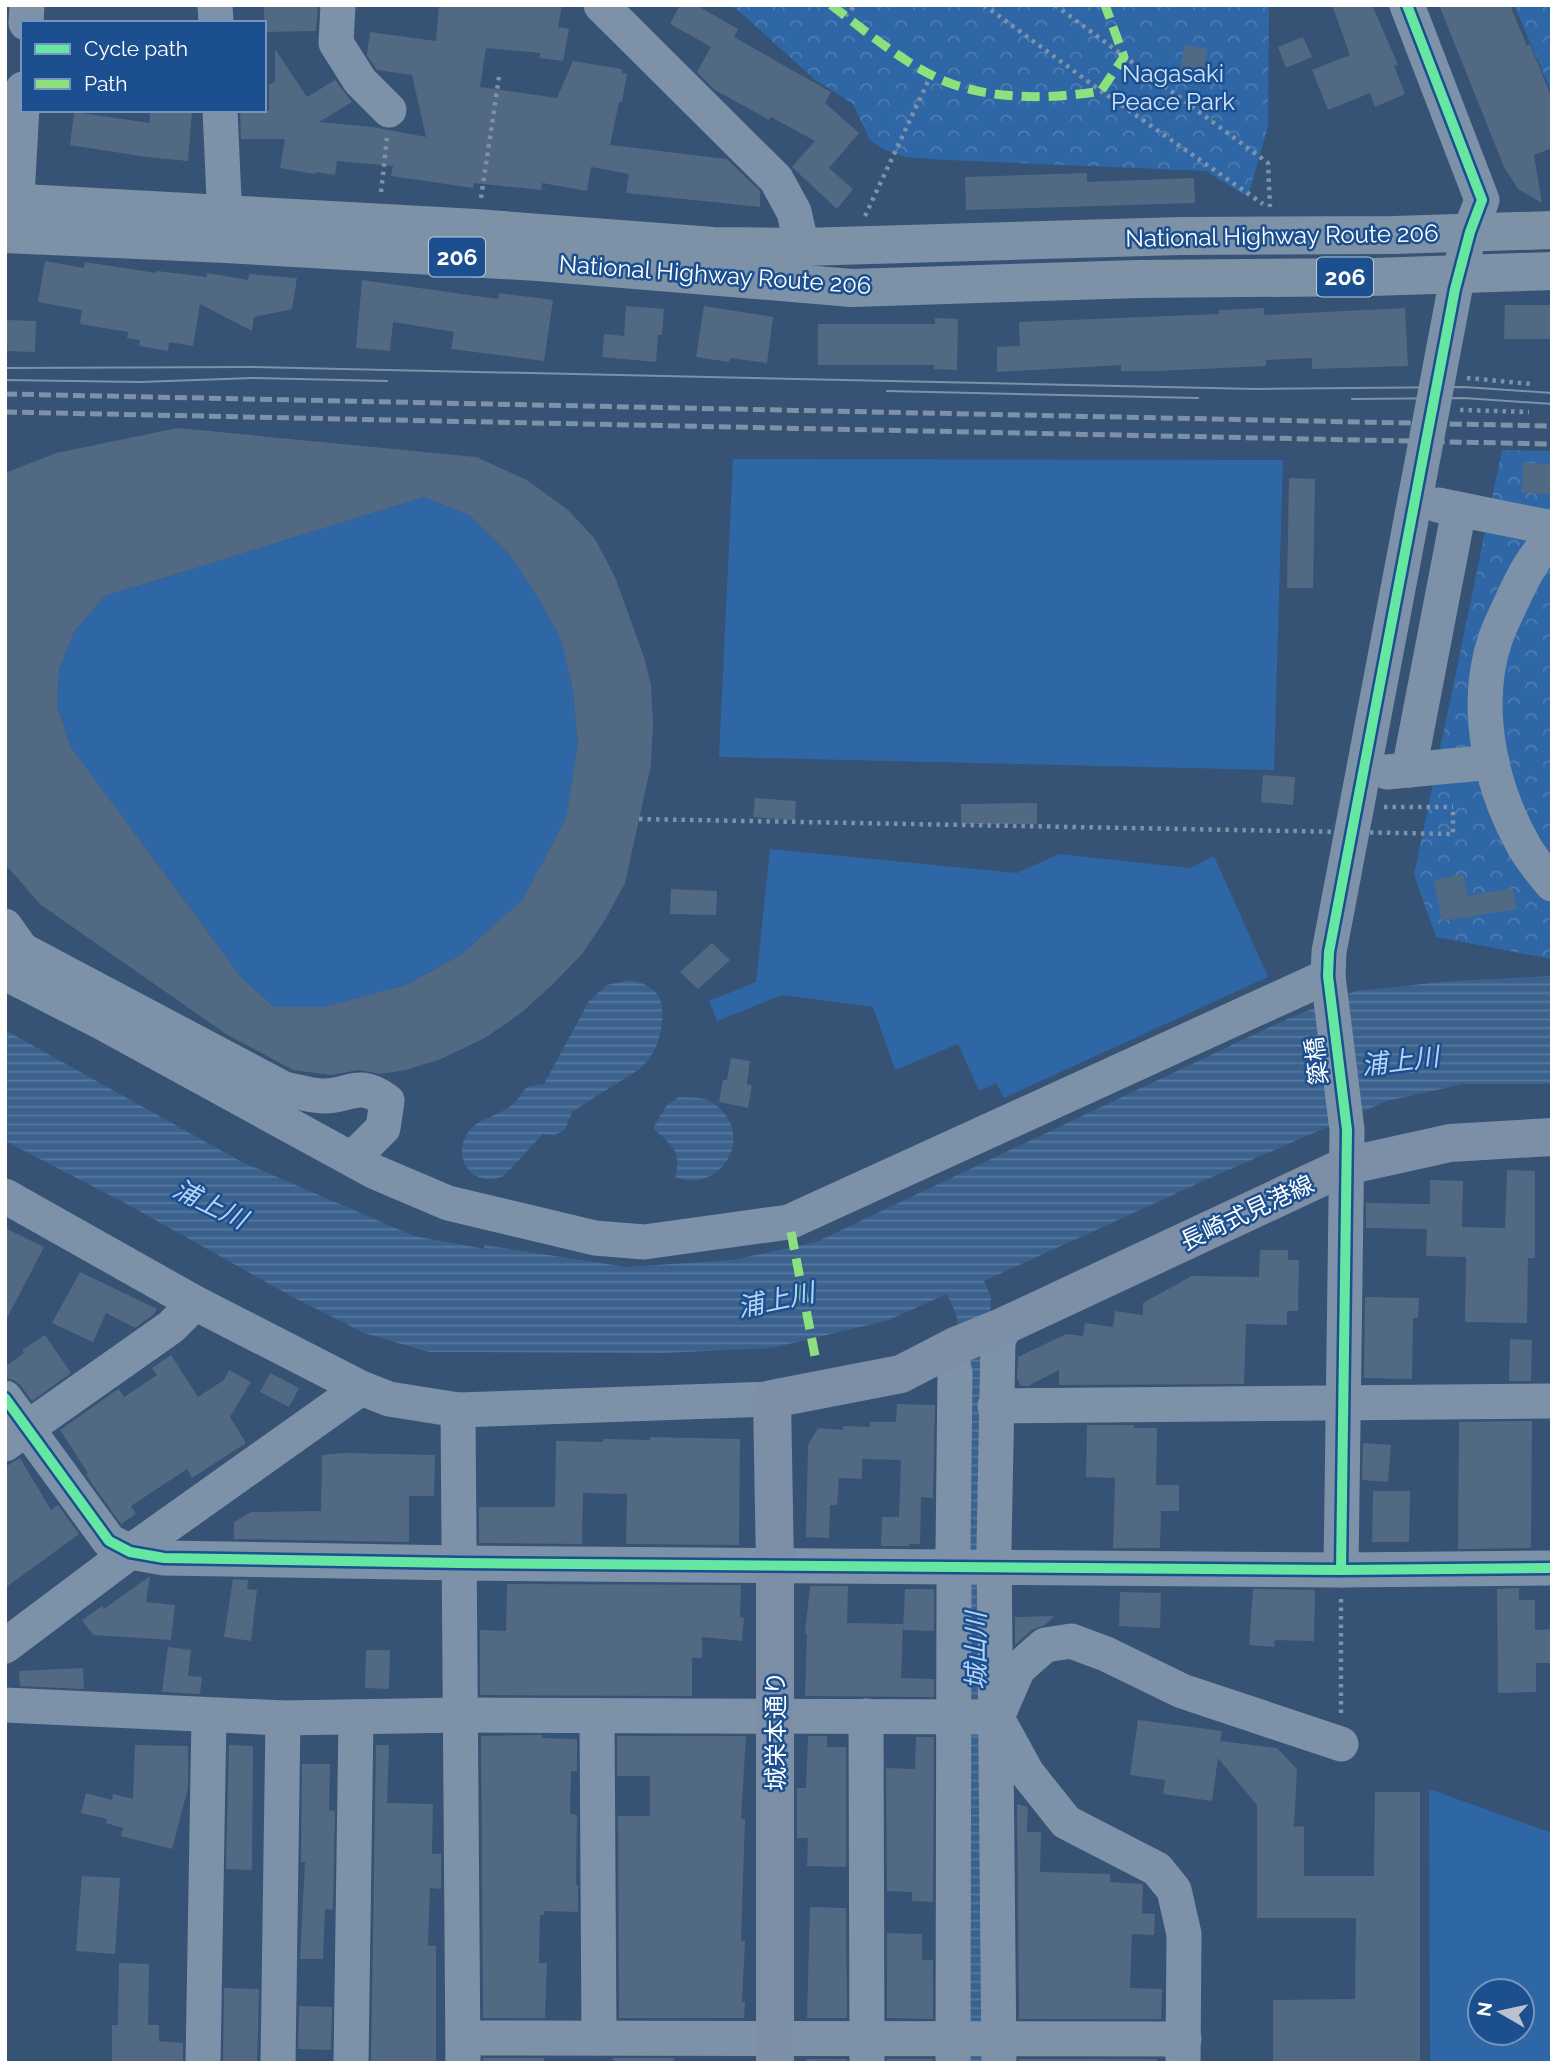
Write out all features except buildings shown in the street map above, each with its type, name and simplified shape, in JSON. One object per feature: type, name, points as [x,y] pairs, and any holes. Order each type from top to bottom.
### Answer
[{"type":"highway","name":"National Highway Route 206","points":[[10,218],[225,229],[538,262],[852,288],[1552,271]]},
{"type":"highway","name":"National Highway Route 206","points":[[225,229],[379,223],[713,246],[802,247],[1181,236],[1552,230]]},
{"type":"main road","name":"長崎式見港線","points":[[953,1347],[1001,1327],[1347,1148],[1552,1137]]},
{"type":"main road","points":[[772,1399],[901,1374],[953,1347]]},
{"type":"main road","name":"城栄本通り","points":[[772,1399],[776,1718],[775,2050]]},
{"type":"street","points":[[338,5],[336,43],[360,80],[389,110]]},
{"type":"street","points":[[601,5],[776,179],[794,212],[802,247]]},
{"type":"street","name":"簗橋","points":[[1341,1570],[1347,1148],[1329,981],[1329,952],[1459,273],[1482,200],[1407,5]]},
{"type":"street","points":[[10,218],[21,109]]},
{"type":"street","points":[[220,112],[225,229]]},
{"type":"street","points":[[1414,501],[1552,528]]},
{"type":"street","points":[[1409,770],[1459,510]]},
{"type":"street","points":[[1552,539],[1525,572],[1494,641],[1487,677],[1486,704],[1492,762],[1499,789],[1524,846],[1552,884]]},
{"type":"street","points":[[1359,791],[1409,770],[1492,762]]},
{"type":"street","points":[[5,926],[22,950],[284,1089],[325,1096],[350,1090],[376,1092],[387,1101],[383,1128],[352,1159]]},
{"type":"street","points":[[5,973],[101,1022],[375,1172],[448,1203],[595,1238],[644,1242],[789,1222],[1329,981]]},
{"type":"street","points":[[5,1196],[195,1303],[361,1388],[389,1399],[458,1410],[772,1399]]},
{"type":"street","points":[[17,1437],[171,1327],[195,1303]]},
{"type":"street","points":[[998,2047],[994,1567],[995,1406],[1001,1327]]},
{"type":"street","points":[[953,1347],[956,1373],[953,1567],[953,2047]]},
{"type":"street","points":[[5,1646],[130,1552],[361,1388]]},
{"type":"street","points":[[5,1398],[17,1437],[109,1541],[130,1552],[164,1558],[1341,1570],[1552,1568]]},
{"type":"street","points":[[995,1406],[1552,1401]]},
{"type":"street","points":[[458,1410],[463,2050],[599,2038],[640,2050],[867,2051],[998,2047],[1183,2051],[1184,1934],[1174,1890],[1157,1869],[1066,1822],[1027,1773],[996,1717]]},
{"type":"street","points":[[996,1717],[1018,1669],[1045,1645],[1071,1641],[1106,1654],[1182,1691],[1341,1744]]},
{"type":"street","points":[[5,1705],[283,1718],[462,1715],[996,1717]]},
{"type":"street","points":[[203,2063],[209,1716]]},
{"type":"street","points":[[597,1716],[599,2038]]},
{"type":"street","points":[[866,1716],[867,2051]]},
{"type":"street","points":[[351,2063],[356,1717]]},
{"type":"street","points":[[278,2063],[283,1718]]},
{"type":"path","points":[[845,16],[855,5]]},
{"type":"path","points":[[985,5],[1101,91],[1270,209]]},
{"type":"path","points":[[1055,5],[1268,163]]},
{"type":"path","points":[[855,246],[866,210],[931,75]]},
{"type":"path","points":[[476,228],[499,77]]},
{"type":"path","points":[[379,223],[389,110]]},
{"type":"path","points":[[1459,377],[1532,384]]},
{"type":"path","points":[[1452,409],[1529,412]]},
{"type":"path","points":[[639,819],[1453,834],[1453,807],[1359,791]]},
{"type":"path","points":[[1341,1570],[1341,1744]]},
{"type":"green space","name":"Nagasaki Peace Park","points":[[729,5],[1269,5],[1268,126],[1248,197],[1206,171],[946,160],[905,157],[885,150],[870,140],[853,104],[814,79]]},
{"type":"green space","points":[[1514,5],[1552,5],[1552,93]]},
{"type":"green space","points":[[1502,450],[1552,451],[1552,959],[1436,937],[1414,875]]},
{"type":"green space","points":[[733,459],[1283,460],[1274,770],[719,757]]},
{"type":"green space","points":[[424,497],[469,515],[510,555],[561,639],[573,691],[578,744],[566,818],[523,899],[462,954],[406,985],[323,1007],[274,1007],[241,977],[70,746],[57,706],[59,670],[74,632],[105,596]]},
{"type":"green space","points":[[770,849],[1017,873],[1059,854],[1190,868],[1214,856],[1268,977],[1004,1098],[996,1083],[979,1091],[958,1044],[895,1070],[873,1007],[782,995],[717,1021],[709,1001],[756,982]]},
{"type":"green space","points":[[1429,1789],[1552,1833],[1552,2063],[1430,2063]]},
{"type":"water","points":[[1552,976],[1552,1084],[1464,1084],[1387,1101],[984,1281],[991,1297],[986,1402],[984,2063],[962,2063],[965,1371],[956,1314],[947,1294],[889,1320],[772,1348],[664,1353],[429,1352],[364,1333],[5,1141],[5,1030],[240,1161],[414,1236],[485,1249],[484,1245],[627,1267],[732,1260],[816,1242],[1276,1024],[1355,991],[1451,981]]},
{"type":"water","points":[[629,980],[652,989],[662,1006],[662,1023],[656,1047],[646,1063],[572,1112],[565,1130],[554,1135],[543,1134],[505,1175],[485,1179],[470,1171],[462,1154],[463,1144],[471,1128],[507,1108],[527,1087],[544,1084],[589,1001],[607,985]]},
{"type":"water","points":[[679,1097],[711,1101],[731,1125],[734,1138],[731,1152],[716,1173],[704,1179],[675,1177],[676,1154],[670,1144],[653,1128],[666,1106]]},
{"type":"tram line","points":[[5,368],[252,367],[1256,389],[1464,387],[1552,393]]},
{"type":"tram line","points":[[5,380],[140,382],[253,378],[387,381]]},
{"type":"tram line","points":[[887,391],[1198,398]]},
{"type":"tram line","points":[[1352,399],[1464,398],[1552,404]]},
{"type":"railway","points":[[5,394],[1552,426]]},
{"type":"railway","points":[[5,412],[1552,444]]},
{"type":"marked path","points":[[831,5],[889,49],[920,69],[952,84],[988,93],[1045,97],[1101,91],[1124,57],[1105,5]]},
{"type":"marked path","points":[[791,1232],[816,1361]]},
{"type":"cycle path","points":[[1341,1570],[1347,1130],[1328,976],[1329,952],[1455,289],[1470,232],[1482,200],[1407,5]]},
{"type":"cycle path","points":[[5,1398],[109,1541],[130,1552],[164,1558],[1341,1570],[1552,1568]]},
{"type":"water label","name":"浦上川","points":[[1400,1061]]},
{"type":"water label","name":"浦上川","points":[[210,1204]]},
{"type":"water label","name":"浦上川","points":[[776,1300]]},
{"type":"water label","name":"城山川","points":[[976,1651]]}]
